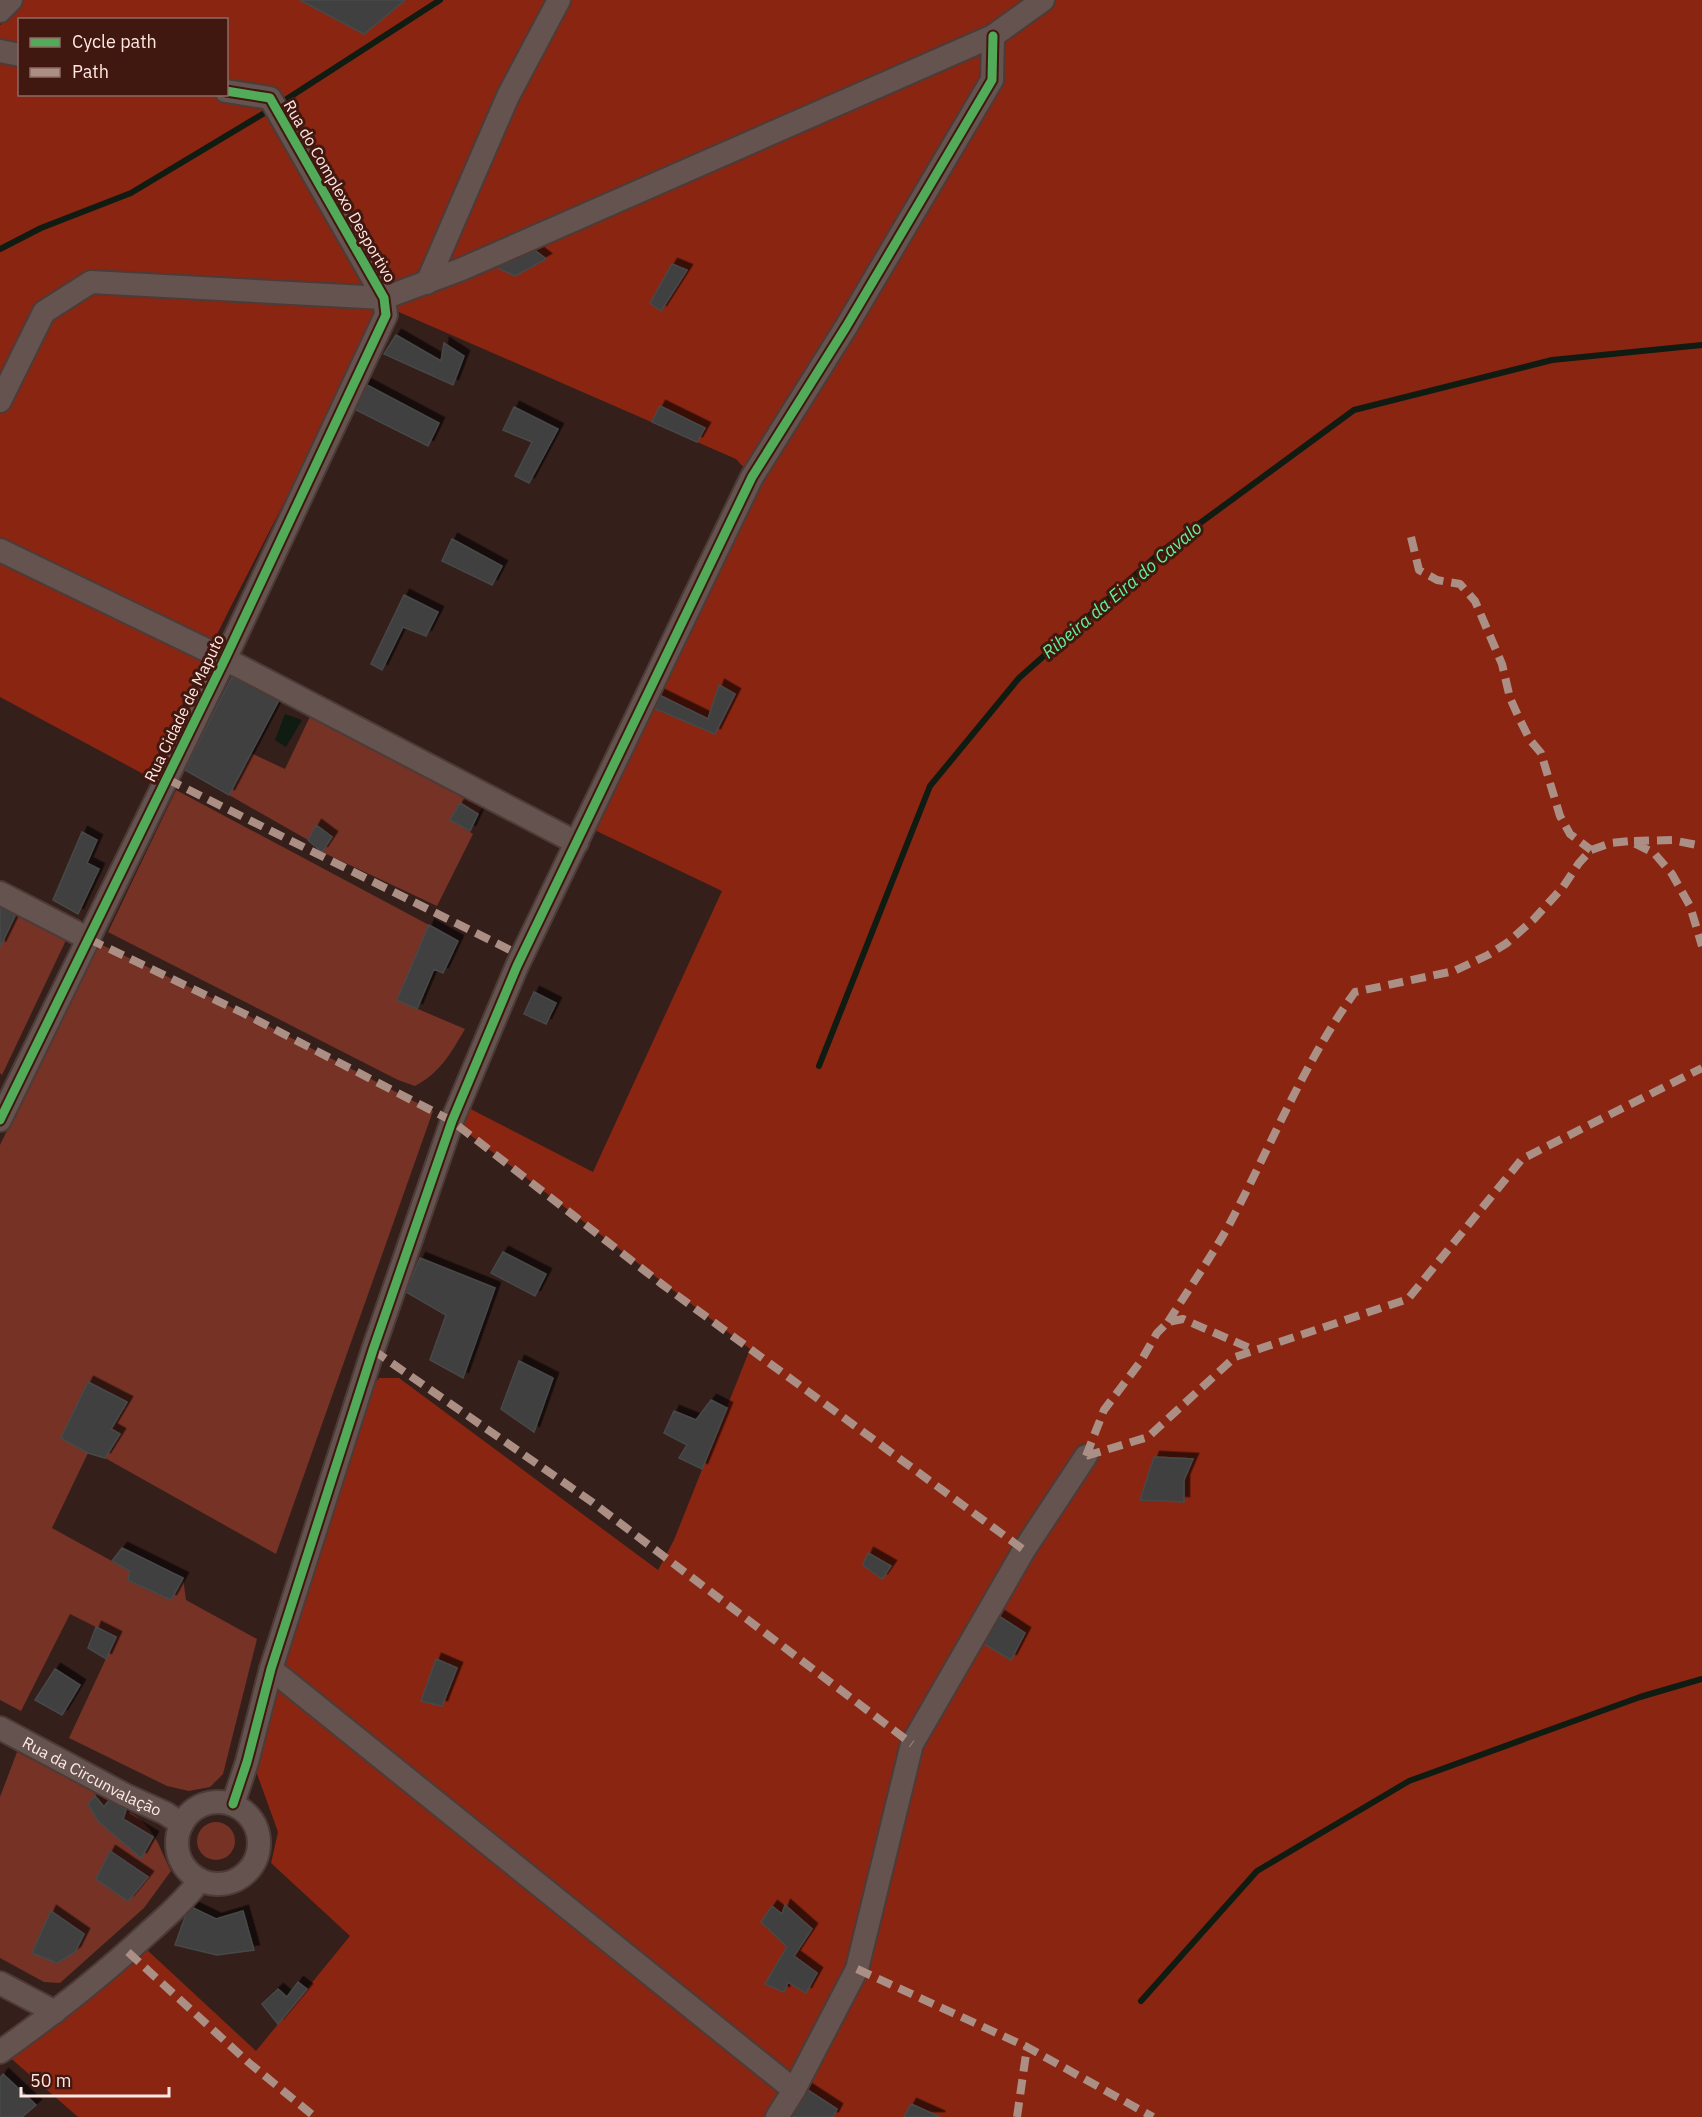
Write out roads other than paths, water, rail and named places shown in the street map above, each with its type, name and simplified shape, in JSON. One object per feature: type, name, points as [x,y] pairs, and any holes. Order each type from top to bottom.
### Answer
[{"type":"street","points":[[0,11],[11,0]]},
{"type":"street","points":[[427,283],[507,96],[559,0]]},
{"type":"street","points":[[0,401],[44,312],[91,282],[385,302],[993,36],[1043,0]]},
{"type":"street","points":[[233,1804],[247,1762],[271,1669],[373,1350],[452,1121],[517,966],[752,477],[846,327],[992,80],[993,36]]},
{"type":"street","points":[[0,51],[18,55]]},
{"type":"street","name":"Rua do Complexo Desportivo","points":[[228,91],[270,98],[385,302]]},
{"type":"street","name":"Rua Cidade de Maputo","points":[[0,1120],[225,659],[386,315],[385,302]]},
{"type":"street","points":[[0,550],[225,659],[578,843]]},
{"type":"street","points":[[0,894],[89,939]]},
{"type":"street","points":[[777,2117],[794,2090],[857,1969],[912,1744],[1023,1550],[1086,1456]]},
{"type":"street","points":[[271,1669],[794,2090]]},
{"type":"street","name":"Rua da Circunvalação","points":[[0,1728],[182,1824]]},
{"type":"street","points":[[209,1803],[233,1804],[253,1821],[258,1833],[259,1847],[256,1860],[249,1871],[238,1879],[213,1884],[200,1880],[189,1872],[178,1850],[178,1837],[182,1824],[193,1811],[209,1803]]},
{"type":"street","points":[[0,2052],[55,2012],[136,1945],[186,1898],[200,1880]]},
{"type":"street","points":[[0,1983],[55,2012]]},
{"type":"waterway","points":[[279,104],[440,0]]},
{"type":"waterway","points":[[0,249],[41,228],[131,193],[271,109]]},
{"type":"waterway","name":"Ribeira da Eira do Cavalo","points":[[819,1066],[930,786],[1019,678],[1162,551],[1354,410],[1552,360],[1702,345]]},
{"type":"waterway","points":[[1141,2001],[1257,1871],[1409,1781],[1640,1697],[1702,1679]]}]
